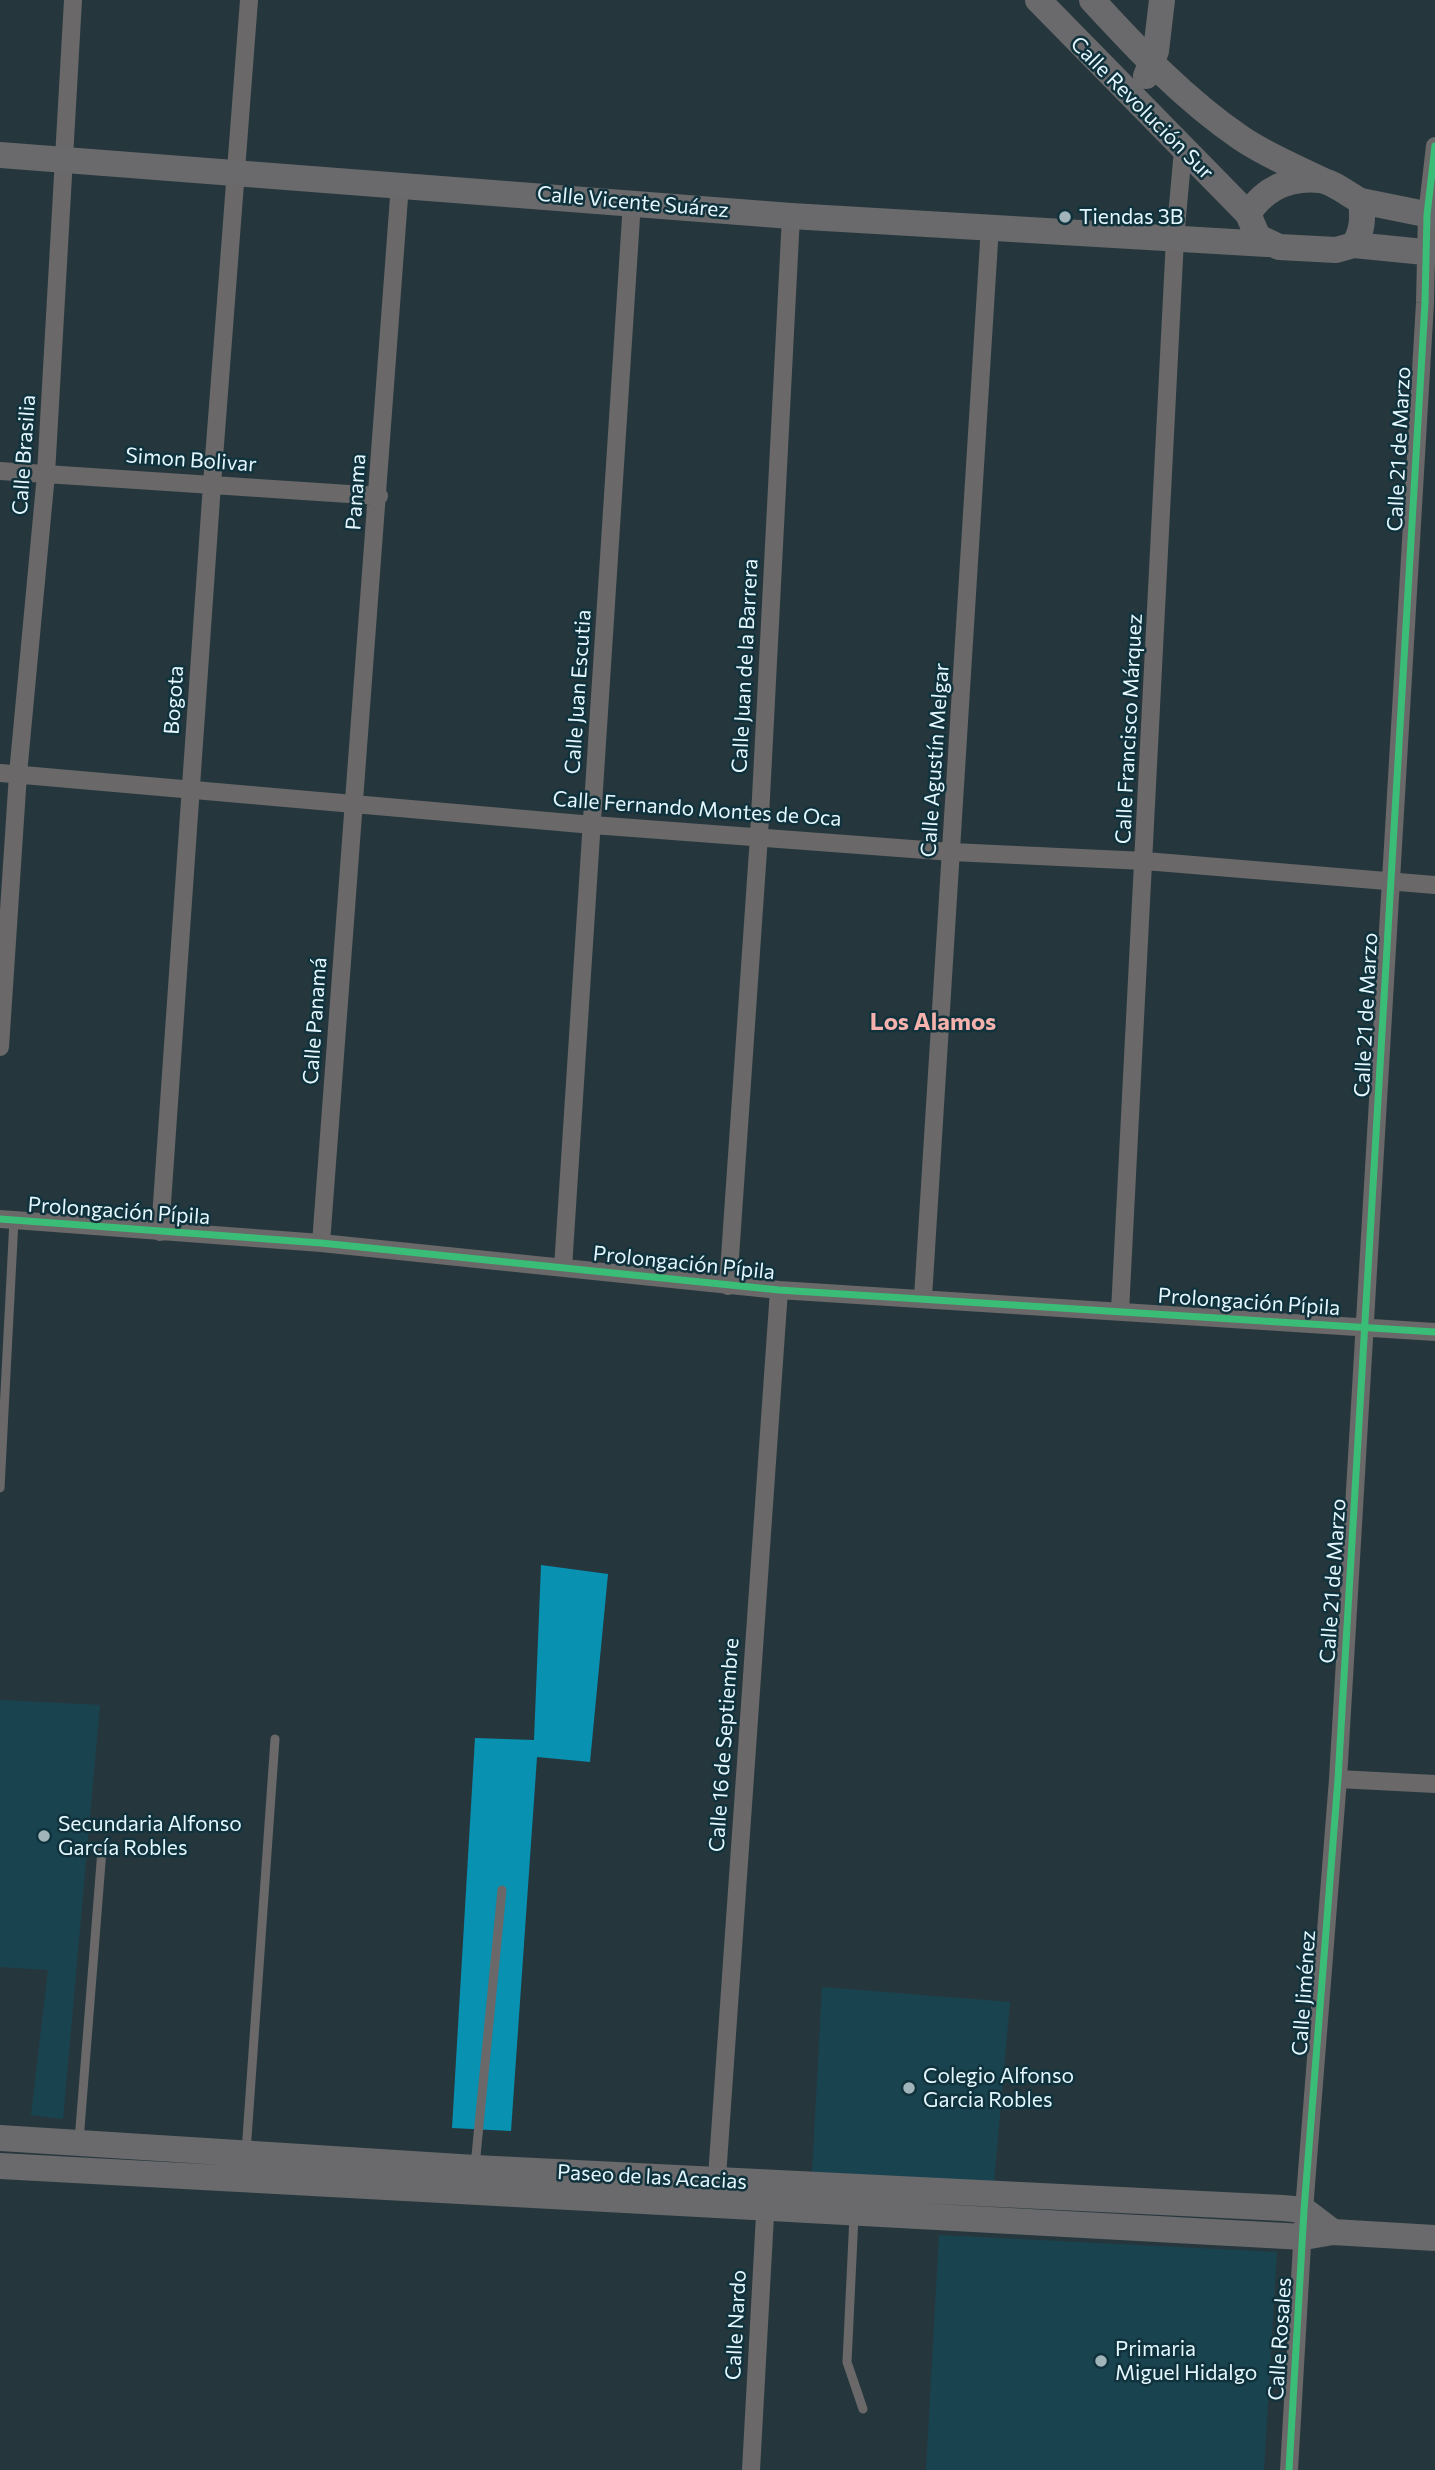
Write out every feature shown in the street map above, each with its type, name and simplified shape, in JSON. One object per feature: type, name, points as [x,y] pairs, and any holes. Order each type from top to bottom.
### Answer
[{"type":"street","name":"Calle Brasilia","points":[[0,1047],[19,775],[46,474],[73,0]]},
{"type":"street","name":"Bogota","points":[[160,1232],[249,0]]},
{"type":"street","name":"Calle Revolución Sur","points":[[1038,0],[1132,99],[1248,214]]},
{"type":"street","name":"Calle Revolución Sur","points":[[1092,0],[1153,66],[1243,139],[1322,180]]},
{"type":"street","points":[[1132,99],[1153,66],[1162,0]]},
{"type":"street","name":"Calle 21 de Marzo","points":[[1338,1779],[1435,146]]},
{"type":"street","name":"Calle Francisco Márquez","points":[[1120,1311],[1145,861],[1174,239],[1183,150]]},
{"type":"street","name":"Calle Vicente Suárez","points":[[0,155],[791,216],[1267,244]]},
{"type":"street","points":[[1430,253],[1354,245],[1321,250],[1292,249],[1267,244],[1254,232],[1248,214],[1258,199],[1278,185],[1322,180],[1361,201],[1431,216]]},
{"type":"street","name":"Panama","points":[[354,803],[379,496],[400,184]]},
{"type":"street","points":[[1354,245],[1360,235],[1363,218],[1361,201]]},
{"type":"street","name":"Calle Juan Escutia","points":[[564,1268],[632,202]]},
{"type":"street","name":"Calle Juan de la Barrera","points":[[728,1286],[759,836],[791,216]]},
{"type":"street","name":"Calle Agustín Melgar","points":[[923,1297],[990,226]]},
{"type":"street","name":"Simon Bolivar","points":[[0,471],[379,496]]},
{"type":"street","name":"Calle Fernando Montes de Oca","points":[[0,773],[593,825],[952,852],[1145,861],[1435,885]]},
{"type":"street","name":"Calle Panamá","points":[[321,1244],[354,803]]},
{"type":"street","name":"Prolongación Pípila","points":[[7,1220],[321,1244],[728,1286],[1435,1332]]},
{"type":"street","name":"Calle 16 de Septiembre","points":[[716,2192],[779,1290]]},
{"type":"street","points":[[1338,1779],[1435,1784]]},
{"type":"street","name":"Calle Jiménez","points":[[1304,2210],[1338,1779]]},
{"type":"street","name":"Paseo de las Acacias","points":[[0,2138],[475,2168],[716,2192]]},
{"type":"street","name":"Paseo de las Acacias","points":[[0,2166],[766,2195],[1304,2210]]},
{"type":"street","name":"Paseo de las Acacias","points":[[766,2195],[855,2211],[1304,2237],[1333,2232],[1435,2238]]},
{"type":"street","name":"Calle Nardo","points":[[751,2470],[766,2195]]},
{"type":"street","points":[[1304,2210],[1333,2232]]},
{"type":"street","name":"Calle Rosales","points":[[1289,2470],[1304,2210]]},
{"type":"lane","points":[[0,1488],[7,1220]]},
{"type":"lane","points":[[246,2153],[275,1739]]},
{"type":"lane","points":[[79,2143],[102,1850]]},
{"type":"lane","points":[[475,2168],[502,1890]]},
{"type":"lane","points":[[855,2211],[847,2362],[863,2409]]},
{"type":"shaded area","name":"Secundaria Alfonso García Robles","points":[[0,1700],[100,1705],[63,2119],[31,2115],[48,1970],[0,1967]]},
{"type":"shaded area","name":"Colegio Alfonso Garcia Robles","points":[[822,1987],[1010,2002],[994,2182],[812,2174]]},
{"type":"shaded area","name":"Primaria Miguel Hidalgo","points":[[939,2235],[1277,2252],[1264,2470],[926,2470]]},
{"type":"water","points":[[541,1565],[608,1574],[590,1762],[537,1757],[511,2131],[452,2128],[475,1738],[534,1740]]},
{"type":"cycle path","points":[[1289,2470],[1304,2210],[1338,1779],[1425,303],[1427,215],[1435,146]]},
{"type":"cycle path","points":[[0,1219],[321,1243],[779,1290],[1435,1332]]},
{"type":"place","name":"Tiendas 3B","points":[[1065,217]]},
{"type":"place","name":"Secundaria Alfonso García Robles","points":[[44,1836]]},
{"type":"place","name":"Colegio Alfonso Garcia Robles","points":[[909,2088]]},
{"type":"place","name":"Primaria Miguel Hidalgo","points":[[1101,2361]]},
{"type":"district","name":"Los Alamos","points":[[933,1022]]}]
